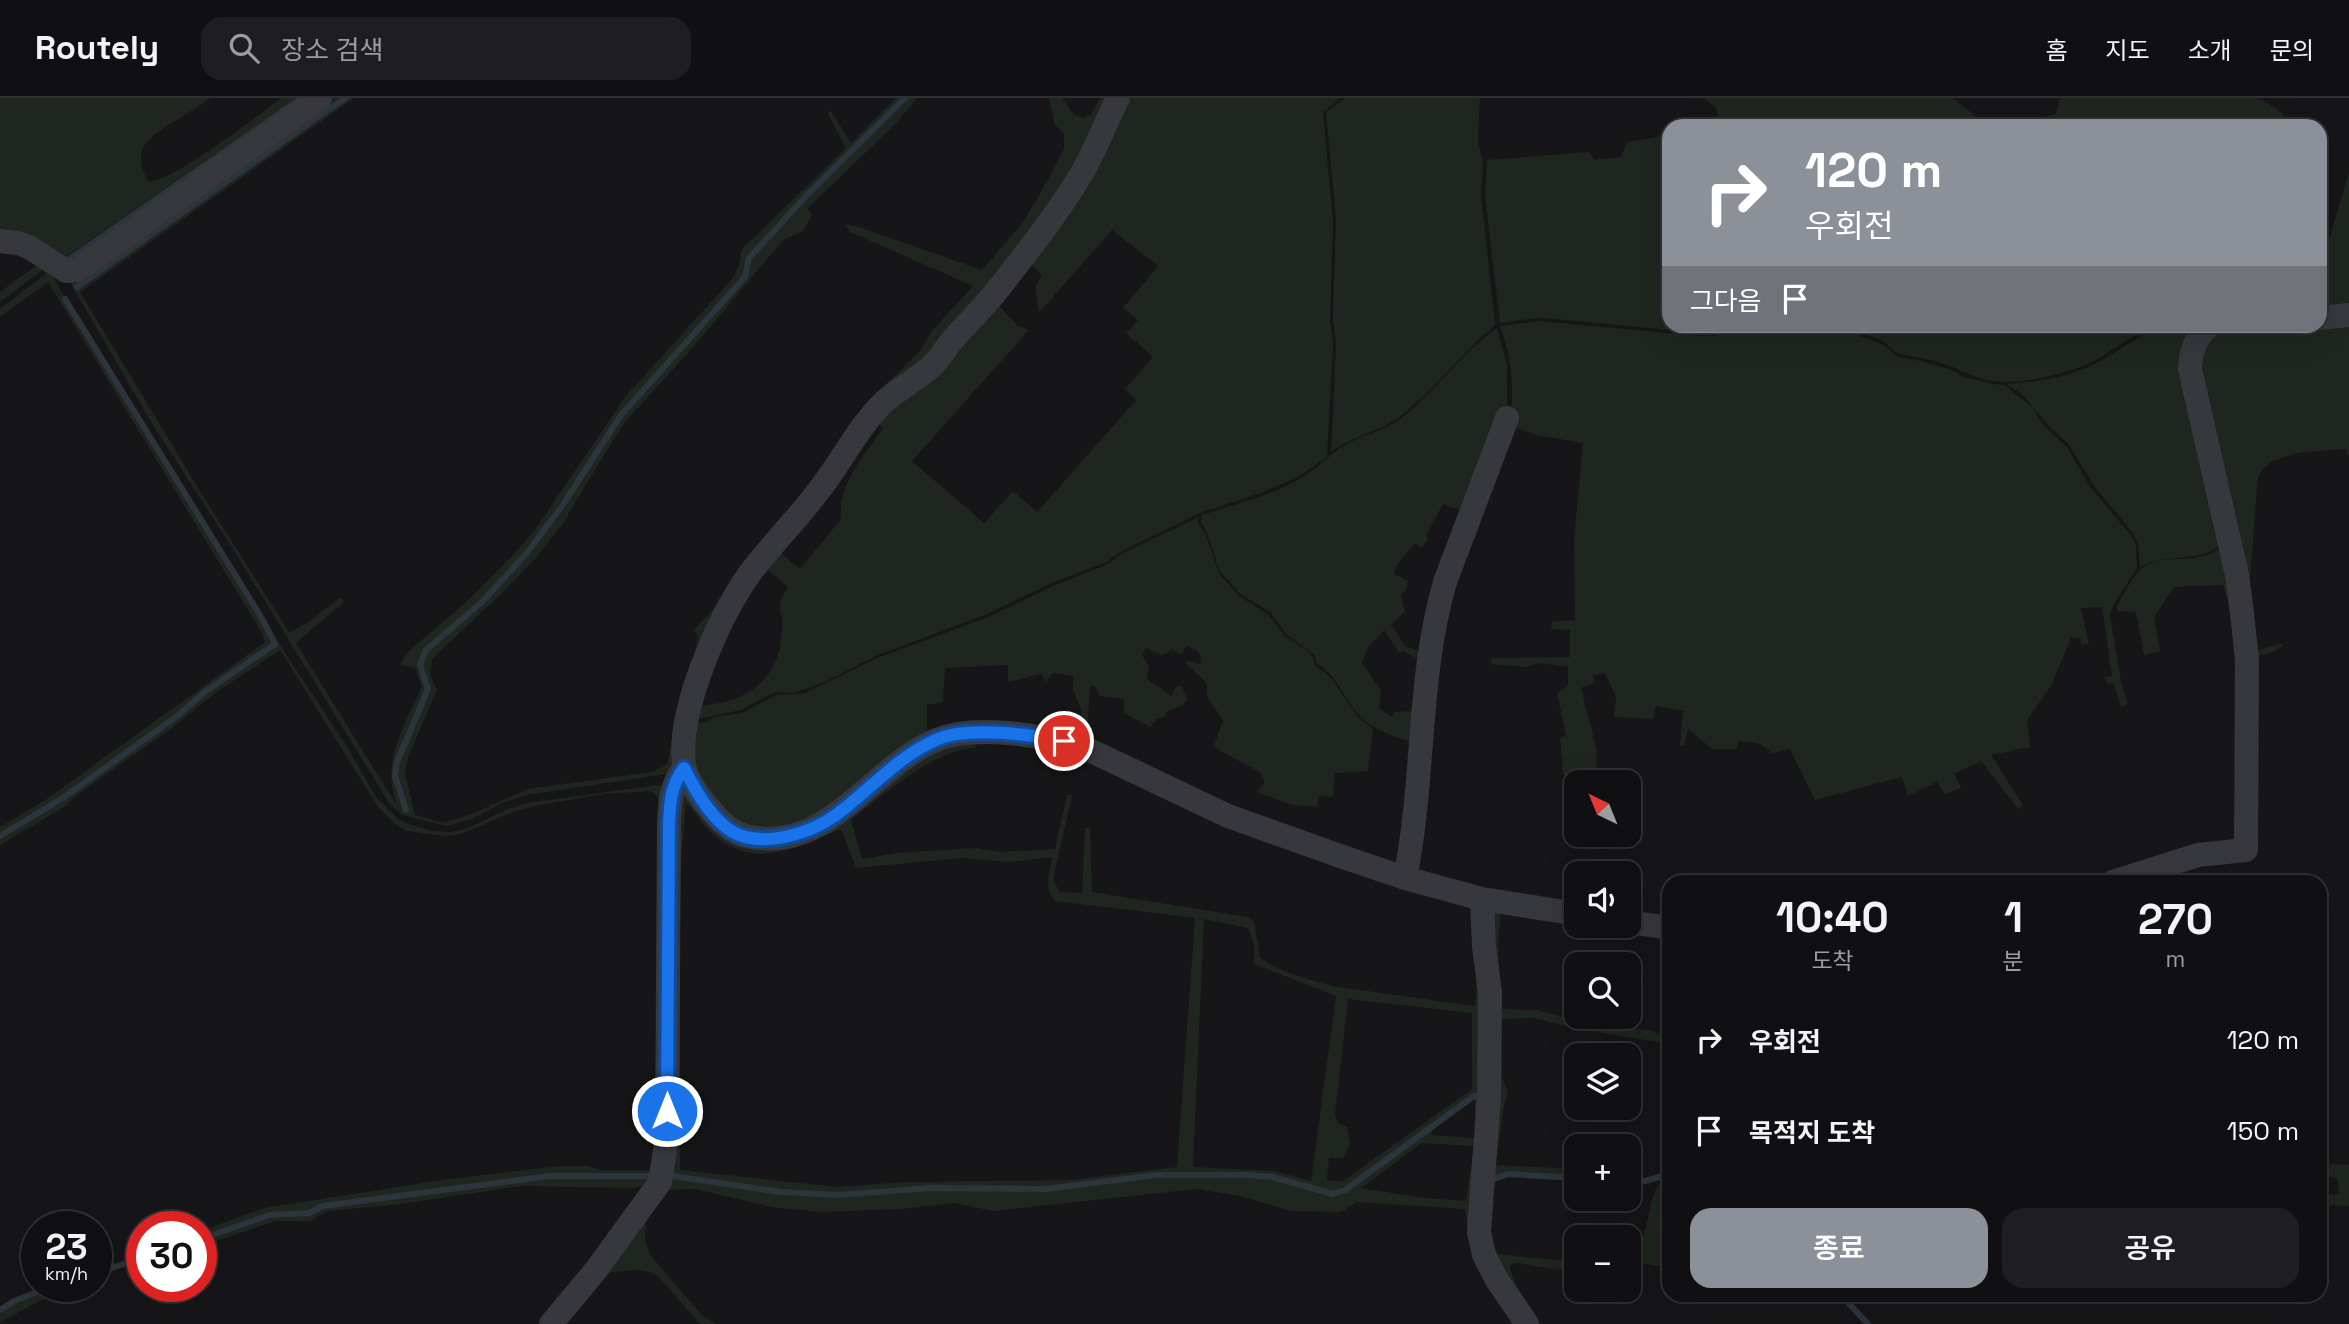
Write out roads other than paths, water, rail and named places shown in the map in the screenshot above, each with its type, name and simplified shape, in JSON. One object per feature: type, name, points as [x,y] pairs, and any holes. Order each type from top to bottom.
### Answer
[{"type":"street","points":[[0,241],[29,247],[66,271],[77,270],[320,98]]},
{"type":"street","points":[[1118,98],[1071,190],[997,291],[933,365],[886,401],[872,416],[807,505],[751,573],[718,627],[701,672],[687,722],[684,768],[694,788],[732,832],[750,837],[786,837],[802,833],[834,817],[902,760],[941,737],[975,733],[1032,736],[1085,748],[1228,816],[1405,878],[1482,899],[1564,912]]},
{"type":"street","points":[[2327,317],[2349,315]]},
{"type":"street","points":[[2135,875],[2198,855],[2246,850],[2247,660],[2237,575],[2190,369],[2195,341],[2202,333]]},
{"type":"street","points":[[1405,878],[1415,824],[1426,694],[1438,605],[1444,582],[1507,418]]},
{"type":"street","points":[[551,1324],[596,1270],[660,1182],[667,1138],[669,823],[675,779],[684,768]]},
{"type":"street","points":[[1482,899],[1484,947],[1490,992],[1489,1096],[1479,1232],[1484,1255],[1527,1324]]},
{"type":"street","points":[[1641,924],[1662,927]]},
{"type":"waterway","points":[[77,287],[345,98]]},
{"type":"waterway","points":[[406,810],[395,776],[397,762],[428,689],[420,665],[426,650],[482,602],[526,554],[562,506],[621,415],[745,277],[749,258],[808,194],[905,98]]},
{"type":"waterway","points":[[0,836],[63,798],[177,716],[206,691],[275,644],[263,620],[65,299]]},
{"type":"waterway","points":[[673,1176],[781,1192],[838,1195],[930,1188],[1046,1189],[1157,1175],[1247,1175],[1272,1177],[1333,1194],[1345,1190],[1474,1096],[1482,1096]]},
{"type":"waterway","points":[[1493,1174],[1494,1179],[1508,1174],[1564,1177]]},
{"type":"waterway","points":[[217,1233],[269,1215],[309,1213],[323,1206],[549,1176],[654,1176]]},
{"type":"waterway","points":[[1641,1181],[1662,1176]]},
{"type":"waterway","points":[[112,1268],[126,1263]]},
{"type":"waterway","points":[[0,1310],[21,1298]]},
{"type":"waterway","points":[[1848,1302],[1868,1324]]}]
